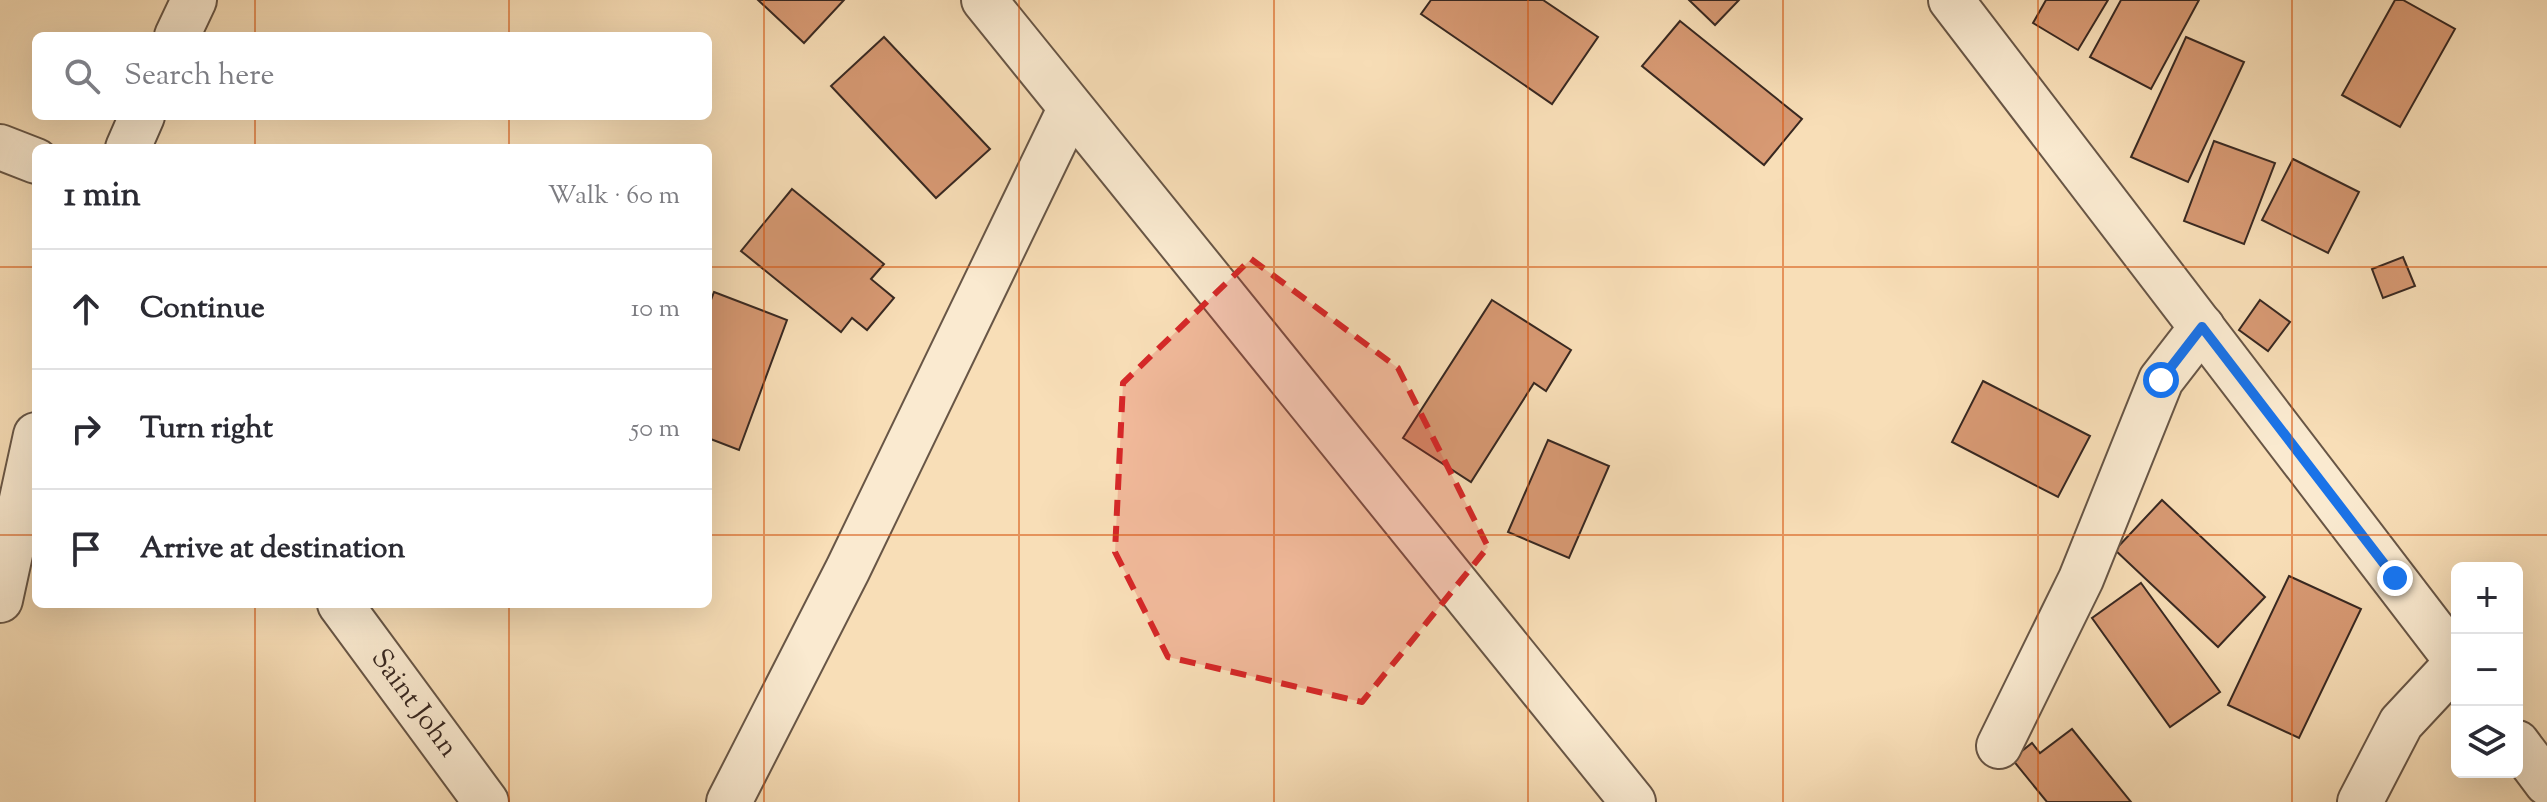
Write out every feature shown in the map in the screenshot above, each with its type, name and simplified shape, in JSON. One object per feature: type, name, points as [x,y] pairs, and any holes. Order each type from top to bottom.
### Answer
[{"type":"street","points":[[179,32],[194,0]]},
{"type":"street","points":[[984,0],[1633,802]]},
{"type":"street","points":[[1951,0],[2451,654]]},
{"type":"street","points":[[729,802],[848,569],[1070,109]]},
{"type":"street","points":[[130,144],[140,120]]},
{"type":"street","points":[[0,147],[32,159]]},
{"type":"street","points":[[1999,746],[2081,579],[2161,380],[2202,327]]},
{"type":"street","points":[[0,600],[32,453]]},
{"type":"street","name":"Saint John","points":[[343,608],[486,802]]},
{"type":"street","points":[[2360,802],[2401,723],[2451,669]]},
{"type":"street","points":[[2523,751],[2547,783]]},
{"type":"highlighted area","points":[[1251,259],[1398,368],[1488,547],[1362,702],[1168,657],[1115,552],[1123,383]]},
{"type":"building","points":[[758,0],[844,0],[804,43]]},
{"type":"building","points":[[1431,0],[1543,0],[1598,37],[1552,104],[1421,14]]},
{"type":"building","points":[[1689,0],[1739,0],[1715,25]]},
{"type":"building","points":[[2046,0],[2108,0],[2078,50],[2033,23]]},
{"type":"building","points":[[2121,0],[2199,0],[2151,89],[2090,57]]},
{"type":"building","points":[[2395,0],[2403,0],[2455,29],[2400,127],[2342,95]]},
{"type":"building","points":[[1680,21],[1802,119],[1764,165],[1642,66]]},
{"type":"building","points":[[884,37],[990,149],[936,198],[831,86]]},
{"type":"building","points":[[2186,37],[2244,62],[2188,182],[2131,157]]},
{"type":"building","points":[[2214,141],[2275,163],[2244,244],[2184,221]]},
{"type":"building","points":[[2293,159],[2359,192],[2328,253],[2262,220]]},
{"type":"building","points":[[792,189],[884,264],[871,279],[894,298],[867,330],[852,318],[841,332],[741,251]]},
{"type":"building","points":[[2403,257],[2415,286],[2383,298],[2372,269]]},
{"type":"building","points":[[714,292],[787,320],[739,450],[712,440]]},
{"type":"building","points":[[1492,300],[1571,350],[1546,391],[1534,383],[1471,482],[1403,438]]},
{"type":"building","points":[[2260,300],[2290,322],[2268,351],[2239,330]]},
{"type":"building","points":[[1983,381],[2090,436],[2058,497],[1952,442]]},
{"type":"building","points":[[1548,440],[1609,466],[1569,558],[1508,532]]},
{"type":"building","points":[[2162,500],[2265,597],[2218,647],[2115,550]]},
{"type":"building","points":[[2289,576],[2361,609],[2299,738],[2228,705]]},
{"type":"building","points":[[2141,583],[2220,692],[2170,727],[2092,618]]},
{"type":"building","points":[[2072,729],[2131,802],[2047,802],[2012,759],[2032,743],[2040,753]]},
{"type":"route","points":[[2161,380],[2202,327],[2395,578]]}]
